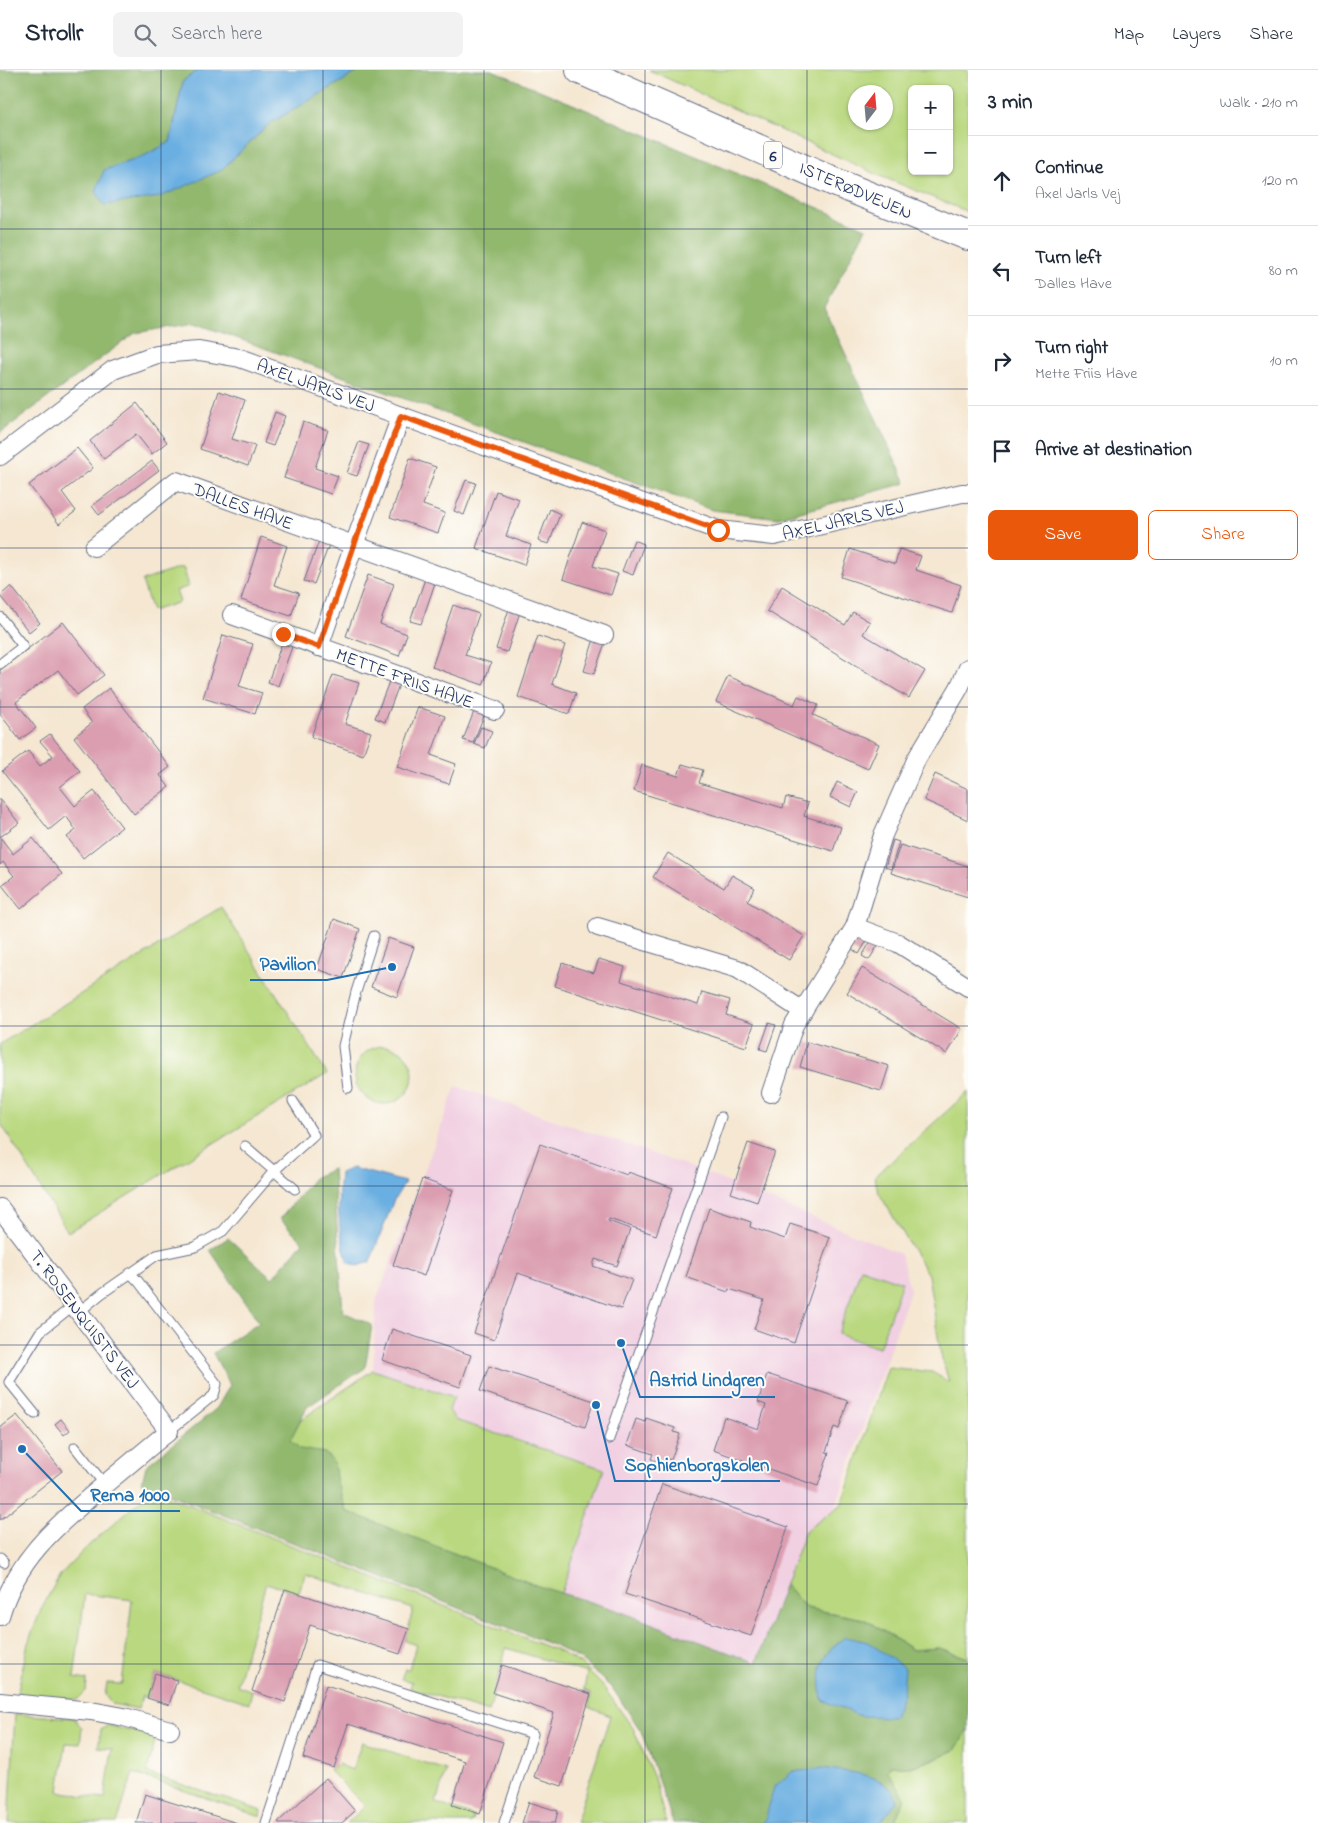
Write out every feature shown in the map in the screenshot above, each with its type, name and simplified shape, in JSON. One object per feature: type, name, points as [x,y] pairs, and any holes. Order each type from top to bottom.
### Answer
[{"type":"highway","name":"ISTERØDVEJEN","points":[[580,70],[832,181],[968,236]]},
{"type":"street","name":"AXEL JARLS VEJ","points":[[0,456],[113,370],[157,354],[199,351],[240,358],[718,530],[774,536],[968,493]]},
{"type":"street","points":[[319,647],[401,416]]},
{"type":"street","name":"DALLES HAVE","points":[[94,547],[176,481],[604,635]]},
{"type":"street","name":"METTE FRIIS HAVE","points":[[232,615],[495,710]]},
{"type":"street","points":[[771,1093],[794,1024],[855,927],[883,835],[917,758],[959,688],[968,668]]},
{"type":"street","points":[[598,926],[738,969],[803,1011]]},
{"type":"street","points":[[855,927],[898,943],[968,987]]},
{"type":"street","name":"T. ROSENQUISTS VEJ","points":[[0,1208],[169,1431]]},
{"type":"street","points":[[0,1616],[21,1570],[41,1542],[65,1518],[169,1431]]},
{"type":"street","points":[[0,1702],[91,1710],[124,1716],[170,1730]]},
{"type":"lane","points":[[0,616],[23,646],[0,664]]},
{"type":"lane","points":[[348,1088],[343,1046],[356,992],[374,936]]},
{"type":"lane","points":[[35,1414],[9,1382],[40,1332],[157,1255],[195,1247],[223,1231],[274,1171],[314,1135],[293,1100]]},
{"type":"lane","points":[[609,1439],[721,1117]]},
{"type":"lane","points":[[245,1146],[294,1189]]},
{"type":"lane","points":[[130,1273],[217,1384],[214,1395],[169,1431]]},
{"type":"lane","points":[[75,1448],[105,1485]]},
{"type":"lane","points":[[266,1823],[317,1665],[533,1734],[504,1823]]},
{"type":"shaded area","points":[[456,1086],[691,1167],[901,1254],[910,1291],[835,1508],[802,1565],[760,1669],[559,1599],[270,1441],[373,1369],[376,1301]]},
{"type":"green space","points":[[0,70],[199,70],[183,81],[170,142],[142,157],[104,170],[220,171],[269,124],[361,70],[492,70],[866,228],[824,308],[906,483],[779,518],[712,510],[195,323],[135,333],[0,433]]},
{"type":"green space","points":[[649,70],[968,70],[968,212],[878,175]]},
{"type":"green space","points":[[183,567],[189,586],[176,591],[180,602],[152,611],[142,581]]},
{"type":"green space","points":[[221,907],[327,1074],[68,1232],[0,1122],[0,1044]]},
{"type":"green space","points":[[384,1046],[395,1048],[408,1059],[413,1075],[411,1086],[400,1099],[384,1104],[373,1102],[360,1091],[355,1075],[357,1064],[368,1051]]},
{"type":"green space","points":[[968,1092],[968,1658],[939,1648],[913,1650],[864,1619],[806,1608],[785,1584],[805,1531],[842,1504],[888,1367],[932,1372],[949,1382],[941,1355],[928,1275],[879,1193],[874,1177]]},
{"type":"green space","points":[[333,1169],[343,1312],[372,1325],[365,1368],[307,1407],[290,1440],[300,1449],[325,1453],[334,1463],[337,1483],[346,1511],[538,1586],[616,1610],[756,1663],[785,1584],[806,1608],[864,1619],[913,1650],[939,1648],[968,1658],[968,1730],[955,1750],[940,1757],[910,1767],[890,1765],[888,1772],[905,1798],[894,1823],[673,1823],[641,1731],[613,1689],[580,1659],[553,1645],[142,1483],[146,1466],[217,1408],[230,1385],[213,1353],[259,1322],[210,1250],[228,1238],[272,1278],[303,1242],[280,1219],[315,1177]]},
{"type":"green space","points":[[861,1268],[902,1282],[879,1348],[838,1334]]},
{"type":"green space","points":[[373,1370],[454,1397],[449,1410],[455,1420],[604,1469],[559,1599],[340,1516],[270,1441]]},
{"type":"green space","points":[[152,1490],[560,1652],[581,1664],[602,1685],[633,1728],[654,1778],[666,1823],[576,1823],[610,1716],[589,1707],[591,1694],[584,1690],[587,1673],[506,1648],[489,1712],[410,1688],[412,1682],[401,1679],[405,1669],[409,1669],[416,1645],[405,1641],[413,1609],[305,1573],[299,1593],[266,1583],[237,1685],[252,1691],[249,1703],[155,1673],[147,1698],[142,1696],[138,1709],[112,1704],[105,1695],[107,1683],[122,1684],[132,1600],[85,1594],[74,1678],[87,1680],[86,1691],[77,1700],[17,1695],[28,1643],[42,1607],[60,1575],[87,1547]]},
{"type":"green space","points":[[15,1714],[74,1718],[82,1728],[80,1744],[66,1743],[59,1791],[105,1798],[112,1749],[98,1747],[101,1730],[108,1725],[156,1737],[147,1773],[262,1811],[261,1817],[133,1773],[117,1823],[9,1823]]},
{"type":"green space","points":[[968,1730],[968,1823],[894,1823],[905,1798],[888,1772],[890,1765],[911,1767],[940,1757],[955,1750]]},
{"type":"green space","points":[[362,1742],[446,1770],[436,1803],[474,1816],[471,1823],[347,1823],[365,1806],[329,1770],[338,1764],[352,1770]]},
{"type":"water","points":[[199,70],[361,70],[269,124],[220,171],[160,197],[104,205],[96,191],[104,170],[142,157],[170,142],[183,81]]},
{"type":"water","points":[[352,1168],[405,1182],[393,1202],[370,1262],[357,1266],[348,1262],[342,1241],[339,1218],[340,1173]]},
{"type":"water","points":[[845,1637],[868,1642],[905,1668],[903,1693],[894,1717],[860,1716],[822,1700],[820,1679],[822,1664],[829,1651]]},
{"type":"water","points":[[823,1768],[866,1775],[876,1779],[892,1791],[897,1801],[880,1823],[762,1823],[766,1817],[774,1787],[792,1772]]},
{"type":"building","points":[[219,391],[245,400],[232,439],[255,446],[248,466],[200,449]]},
{"type":"building","points":[[137,403],[167,442],[152,454],[136,434],[104,459],[90,441]]},
{"type":"building","points":[[275,412],[285,416],[273,446],[264,443]]},
{"type":"building","points":[[303,422],[328,430],[315,468],[338,476],[331,494],[284,478]]},
{"type":"building","points":[[359,442],[369,445],[357,476],[347,473]]},
{"type":"building","points":[[77,448],[93,468],[62,492],[76,511],[59,524],[29,485]]},
{"type":"building","points":[[410,458],[436,467],[423,505],[445,513],[438,533],[390,517]]},
{"type":"building","points":[[152,461],[159,470],[99,515],[92,506]]},
{"type":"building","points":[[466,480],[476,483],[464,515],[454,511]]},
{"type":"building","points":[[496,491],[519,499],[506,536],[531,545],[524,565],[476,548]]},
{"type":"building","points":[[550,509],[560,514],[549,544],[538,541]]},
{"type":"building","points":[[582,522],[605,530],[593,566],[618,574],[611,595],[563,579]]},
{"type":"building","points":[[261,537],[287,546],[274,585],[299,593],[291,616],[241,600]]},
{"type":"building","points":[[634,540],[644,544],[633,575],[622,571]]},
{"type":"building","points":[[319,541],[329,545],[314,584],[304,581]]},
{"type":"building","points":[[850,549],[895,564],[899,549],[921,556],[916,570],[961,585],[952,613],[841,577]]},
{"type":"building","points":[[368,575],[394,584],[380,624],[407,634],[399,656],[346,636]]},
{"type":"building","points":[[425,579],[435,583],[421,624],[410,621]]},
{"type":"building","points":[[11,586],[40,623],[29,632],[0,596]]},
{"type":"building","points":[[782,586],[845,625],[853,612],[870,622],[863,634],[925,671],[909,698],[767,611]]},
{"type":"building","points":[[453,605],[479,614],[465,655],[491,663],[483,685],[432,667]]},
{"type":"building","points":[[509,609],[520,612],[507,652],[496,649]]},
{"type":"building","points":[[63,622],[104,675],[77,695],[58,670],[16,702],[36,728],[20,740],[0,714],[0,670]]},
{"type":"building","points":[[223,635],[253,644],[239,686],[262,693],[255,714],[203,698]]},
{"type":"building","points":[[538,636],[565,645],[552,684],[576,693],[569,714],[518,697]]},
{"type":"building","points":[[594,639],[605,643],[594,674],[584,671]]},
{"type":"building","points":[[283,640],[293,644],[278,686],[268,682]]},
{"type":"building","points":[[333,675],[359,683],[345,724],[371,732],[363,755],[311,737]]},
{"type":"building","points":[[728,676],[794,705],[798,696],[818,705],[813,715],[879,744],[868,769],[716,702]]},
{"type":"building","points":[[390,679],[400,682],[385,722],[375,718]]},
{"type":"building","points":[[109,688],[170,767],[160,775],[169,787],[134,814],[74,737],[92,723],[82,709]]},
{"type":"building","points":[[418,707],[445,716],[431,755],[456,764],[449,784],[397,767]]},
{"type":"building","points":[[475,709],[485,713],[473,743],[463,740]]},
{"type":"building","points":[[481,727],[492,731],[485,748],[474,744]]},
{"type":"building","points":[[50,734],[80,771],[60,787],[75,806],[94,791],[122,827],[83,858],[67,837],[76,830],[66,816],[49,830],[2,771],[28,751],[40,766],[53,756],[40,741]]},
{"type":"building","points":[[682,764],[703,770],[699,783],[783,808],[786,797],[808,803],[804,816],[841,827],[833,851],[634,791],[642,765],[678,776]]},
{"type":"building","points":[[935,774],[968,789],[968,820],[924,800]]},
{"type":"building","points":[[837,782],[858,792],[851,807],[830,797]]},
{"type":"building","points":[[0,799],[19,823],[0,837]]},
{"type":"building","points":[[0,837],[13,854],[33,838],[62,874],[21,909],[2,885],[14,876],[3,862],[0,865]]},
{"type":"building","points":[[893,840],[899,842],[891,869],[885,867]]},
{"type":"building","points":[[900,845],[968,866],[968,897],[891,873]]},
{"type":"building","points":[[668,853],[724,888],[732,875],[755,888],[747,901],[804,936],[789,960],[653,877]]},
{"type":"building","points":[[334,919],[360,929],[343,978],[317,969]]},
{"type":"building","points":[[861,935],[868,939],[859,954],[852,949]]},
{"type":"building","points":[[388,938],[414,947],[397,997],[371,987]]},
{"type":"building","points":[[871,941],[878,945],[869,960],[862,956]]},
{"type":"building","points":[[599,959],[625,967],[621,981],[698,1005],[702,992],[730,1000],[726,1015],[754,1024],[746,1047],[555,986],[562,963],[594,973]]},
{"type":"building","points":[[862,968],[962,1029],[947,1054],[847,993]]},
{"type":"building","points":[[769,1023],[776,1025],[767,1051],[760,1049]]},
{"type":"building","points":[[807,1042],[889,1066],[881,1091],[800,1067]]},
{"type":"building","points":[[748,1143],[775,1152],[757,1202],[731,1193]]},
{"type":"building","points":[[540,1144],[627,1175],[628,1172],[673,1188],[656,1235],[609,1219],[608,1221],[630,1229],[617,1266],[595,1259],[593,1266],[632,1280],[621,1309],[518,1273],[494,1340],[474,1333]]},
{"type":"building","points":[[422,1179],[453,1190],[424,1276],[393,1265]]},
{"type":"building","points":[[709,1208],[751,1222],[750,1227],[785,1239],[790,1224],[830,1237],[794,1343],[754,1329],[764,1300],[729,1289],[728,1292],[686,1277]]},
{"type":"building","points":[[392,1329],[471,1355],[460,1387],[382,1360]]},
{"type":"building","points":[[489,1366],[594,1401],[585,1427],[480,1391]]},
{"type":"building","points":[[767,1374],[848,1401],[839,1429],[834,1427],[826,1452],[829,1453],[818,1486],[713,1450],[724,1417],[758,1429],[766,1405],[758,1402]]},
{"type":"building","points":[[17,1415],[62,1471],[0,1520],[0,1428]]},
{"type":"building","points":[[646,1418],[675,1428],[674,1432],[680,1434],[671,1460],[665,1458],[664,1464],[651,1459],[653,1454],[627,1445],[636,1419],[645,1422]]},
{"type":"building","points":[[61,1419],[70,1430],[64,1435],[55,1424]]},
{"type":"building","points":[[662,1484],[788,1527],[751,1636],[625,1594]]},
{"type":"building","points":[[285,1589],[409,1629],[400,1654],[310,1625],[285,1702],[252,1691]]},
{"type":"building","points":[[502,1665],[591,1694],[562,1786],[534,1777],[554,1713],[493,1693]]},
{"type":"building","points":[[155,1673],[177,1680],[169,1705],[147,1698]]},
{"type":"building","points":[[326,1685],[503,1742],[480,1814],[452,1805],[465,1761],[348,1724],[334,1768],[303,1758]]},
{"type":"building","points":[[326,1778],[355,1811],[342,1823],[278,1822]]},
{"type":"building","points":[[145,1794],[237,1823],[136,1823]]},
{"type":"building","points":[[529,1802],[558,1811],[555,1823],[522,1823]]},
{"type":"place","name":"Pavilion","points":[[392,967]]},
{"type":"place","name":"Astrid Lindgren","points":[[621,1343]]},
{"type":"place","name":"Sophienborgskolen","points":[[596,1405]]},
{"type":"place","name":"Rema 1000","points":[[22,1449]]},
{"type":"route","points":[[283,634],[319,647],[401,416],[718,530]]}]
